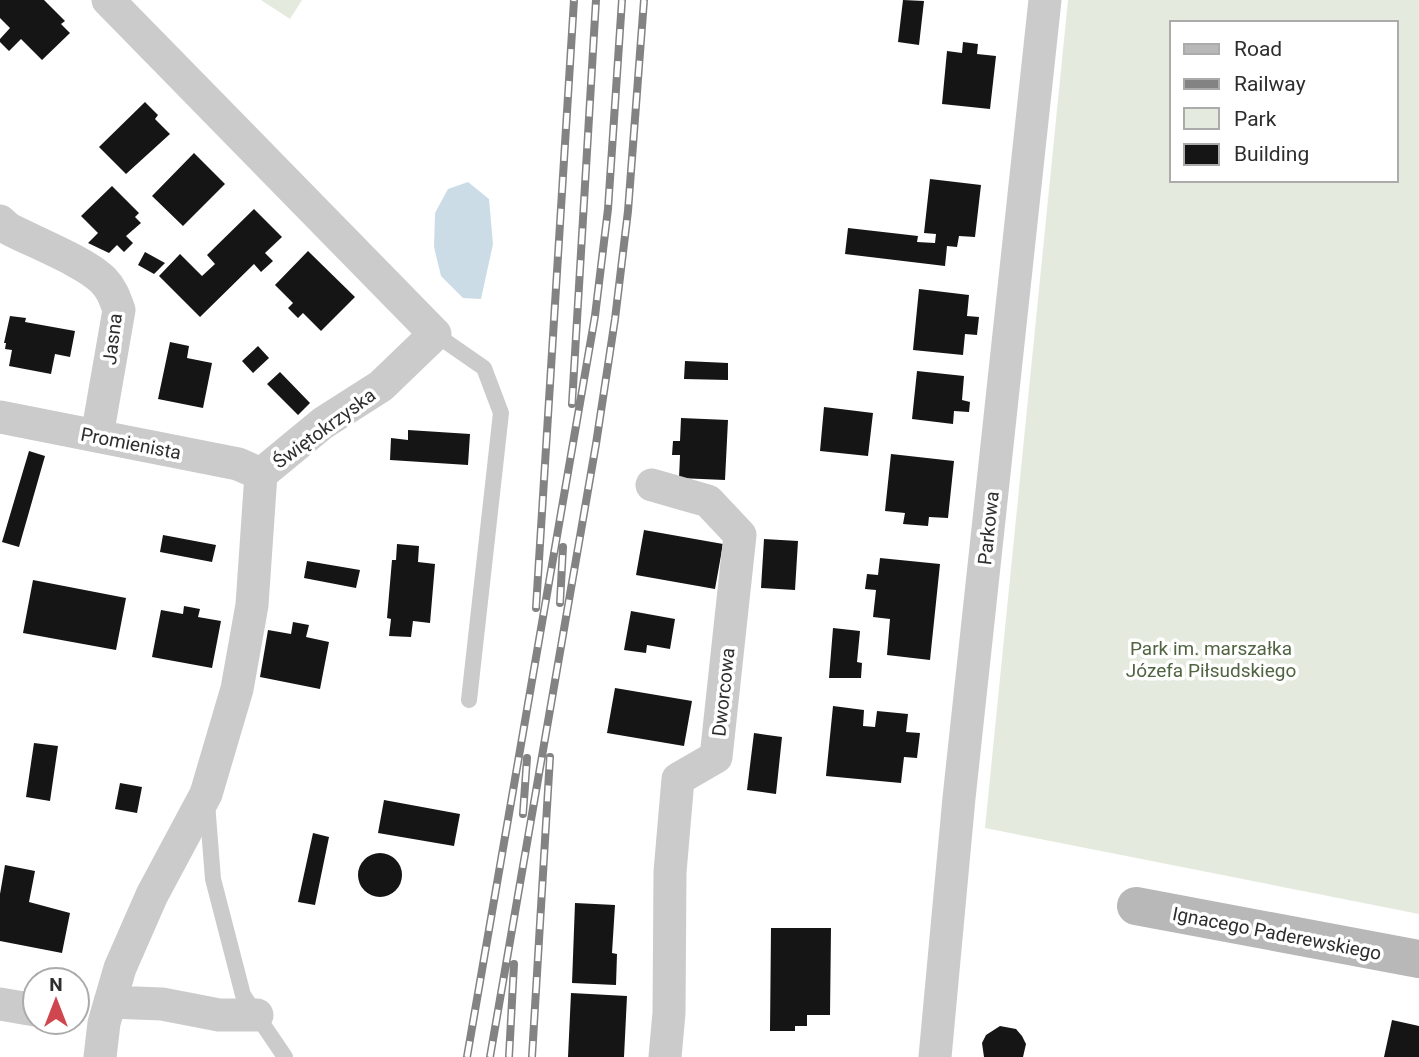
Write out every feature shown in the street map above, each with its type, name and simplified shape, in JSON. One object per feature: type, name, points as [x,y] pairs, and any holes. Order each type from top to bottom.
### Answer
[{"type":"street","points":[[108,0],[435,334]]},
{"type":"street","name":"Parkowa","points":[[934,1057],[1045,0]]},
{"type":"street","name":"Jasna","points":[[0,221],[9,229],[91,271],[104,281],[113,293],[119,310],[97,436]]},
{"type":"street","name":"Świętokrzyska","points":[[100,1057],[97,1015],[152,895],[206,794],[237,689],[252,605],[261,474],[323,423],[381,386],[435,334]]},
{"type":"street","name":"Promienista","points":[[0,417],[238,464],[261,474]]},
{"type":"street","name":"Dworcowa","points":[[652,485],[708,501],[740,535],[716,757],[678,779],[670,872],[665,1057]]},
{"type":"street","name":"Ignacego Paderewskiego","points":[[1136,906],[1419,959]]},
{"type":"street","points":[[0,1004],[21,1008]]},
{"type":"street","points":[[97,1015],[162,1004],[219,1015],[257,1015]]},
{"type":"lane","points":[[435,334],[484,368],[500,414],[469,700]]},
{"type":"lane","points":[[206,794],[213,879],[243,995],[285,1057]]},
{"type":"green space","points":[[261,0],[302,0],[290,19]]},
{"type":"green space","name":"Park im. marszałka Józefa Piłsudskiego","points":[[1068,0],[1419,0],[1419,914],[985,828]]},
{"type":"shaded area","points":[[468,182],[489,199],[493,244],[481,299],[463,298],[441,276],[434,247],[435,213],[448,189]]},
{"type":"building","points":[[0,0],[44,0],[65,21],[61,24],[70,33],[42,60],[21,39],[9,51],[0,42],[10,28],[0,18]]},
{"type":"building","points":[[903,0],[924,1],[919,45],[898,42]]},
{"type":"building","points":[[963,42],[978,44],[977,54],[996,56],[990,109],[942,104],[947,51],[962,53]]},
{"type":"building","points":[[145,102],[158,115],[155,119],[170,134],[126,174],[99,147]]},
{"type":"building","points":[[194,153],[225,184],[183,226],[152,196]]},
{"type":"building","points":[[930,179],[981,185],[975,237],[959,236],[957,247],[947,246],[945,266],[845,254],[848,228],[918,236],[917,242],[935,243],[936,234],[924,233]]},
{"type":"building","points":[[112,186],[139,213],[135,217],[141,223],[126,236],[133,243],[124,252],[117,245],[109,253],[88,243],[98,233],[81,216]]},
{"type":"building","points":[[254,209],[282,237],[265,253],[273,261],[261,272],[254,264],[200,317],[159,276],[180,254],[202,276],[215,264],[207,255]]},
{"type":"building","points":[[308,251],[355,297],[321,331],[303,313],[298,318],[288,308],[293,303],[275,285]]},
{"type":"building","points":[[145,252],[165,263],[154,274],[138,265]]},
{"type":"building","points":[[919,289],[969,295],[967,316],[979,317],[977,335],[965,334],[963,355],[913,350]]},
{"type":"building","points":[[10,316],[26,318],[25,322],[75,331],[70,357],[55,354],[51,374],[9,366],[12,350],[5,349],[4,343]]},
{"type":"building","points":[[170,342],[189,346],[187,358],[212,363],[203,408],[158,399]]},
{"type":"building","points":[[258,346],[269,358],[253,373],[242,361]]},
{"type":"building","points":[[685,361],[728,363],[728,380],[684,379]]},
{"type":"building","points":[[917,371],[964,376],[962,400],[970,402],[969,412],[954,411],[953,424],[912,419]]},
{"type":"building","points":[[280,372],[310,403],[298,415],[267,384]]},
{"type":"building","points":[[824,407],[873,413],[868,456],[820,451]]},
{"type":"building","points":[[681,418],[728,420],[725,480],[679,478],[680,455],[672,455],[673,441],[680,441]]},
{"type":"building","points":[[408,430],[470,434],[468,465],[390,460],[391,438],[408,440]]},
{"type":"building","points":[[29,451],[45,456],[19,547],[2,542]]},
{"type":"building","points":[[891,454],[954,461],[948,518],[929,517],[928,526],[903,524],[905,513],[885,511]]},
{"type":"building","points":[[644,530],[723,544],[715,589],[636,575]]},
{"type":"building","points":[[163,535],[216,545],[212,562],[160,552]]},
{"type":"building","points":[[764,539],[798,541],[795,590],[761,588]]},
{"type":"building","points":[[397,544],[419,546],[418,562],[435,564],[430,623],[413,621],[411,637],[389,636],[391,619],[387,618],[392,560],[396,560]]},
{"type":"building","points":[[880,558],[940,564],[930,660],[887,655],[890,619],[873,617],[876,590],[865,589],[867,574],[878,575]]},
{"type":"building","points":[[307,561],[360,570],[356,588],[304,578]]},
{"type":"building","points":[[33,580],[126,598],[116,650],[23,633]]},
{"type":"building","points":[[184,606],[200,609],[198,617],[221,621],[212,668],[152,657],[161,610],[183,614]]},
{"type":"building","points":[[631,611],[675,619],[670,649],[647,645],[646,653],[624,650]]},
{"type":"building","points":[[293,622],[309,625],[306,637],[329,642],[320,689],[260,677],[268,630],[291,634]]},
{"type":"building","points":[[833,628],[860,631],[857,662],[862,663],[861,678],[829,678]]},
{"type":"building","points":[[615,688],[692,701],[684,746],[607,733]]},
{"type":"building","points":[[833,706],[864,710],[863,726],[875,727],[877,711],[908,714],[906,732],[920,733],[917,758],[904,757],[901,783],[826,776]]},
{"type":"building","points":[[754,733],[782,737],[776,794],[747,790]]},
{"type":"building","points":[[34,743],[58,746],[50,801],[26,797]]},
{"type":"building","points":[[120,783],[142,787],[137,813],[115,809]]},
{"type":"building","points":[[384,800],[460,814],[454,846],[378,833]]},
{"type":"building","points":[[313,833],[329,837],[315,905],[298,902]]},
{"type":"building","points":[[380,853],[395,860],[402,875],[395,890],[380,897],[365,890],[358,875],[365,860]]},
{"type":"building","points":[[5,865],[35,871],[29,902],[70,913],[62,953],[0,941],[0,894]]},
{"type":"building","points":[[575,903],[615,905],[612,953],[617,954],[616,985],[572,983]]},
{"type":"building","points":[[771,928],[831,928],[830,1015],[807,1015],[807,1026],[795,1026],[795,1031],[770,1031]]},
{"type":"building","points":[[571,993],[627,996],[624,1057],[568,1057]]},
{"type":"building","points":[[1392,1020],[1419,1026],[1419,1057],[1384,1057]]},
{"type":"building","points":[[1000,1026],[1016,1029],[1022,1036],[1026,1044],[1023,1057],[984,1057],[982,1043],[986,1035]]},
{"type":"railway","points":[[536,608],[574,0]]},
{"type":"railway","points":[[572,404],[596,0]]},
{"type":"railway","points":[[467,1057],[595,316],[608,209],[622,0]]},
{"type":"railway","points":[[490,1057],[596,444],[615,319],[628,211],[644,0]]},
{"type":"railway","points":[[560,603],[563,547]]},
{"type":"railway","points":[[532,1057],[550,757]]},
{"type":"railway","points":[[523,814],[527,758]]},
{"type":"railway","points":[[509,1057],[514,964]]}]
